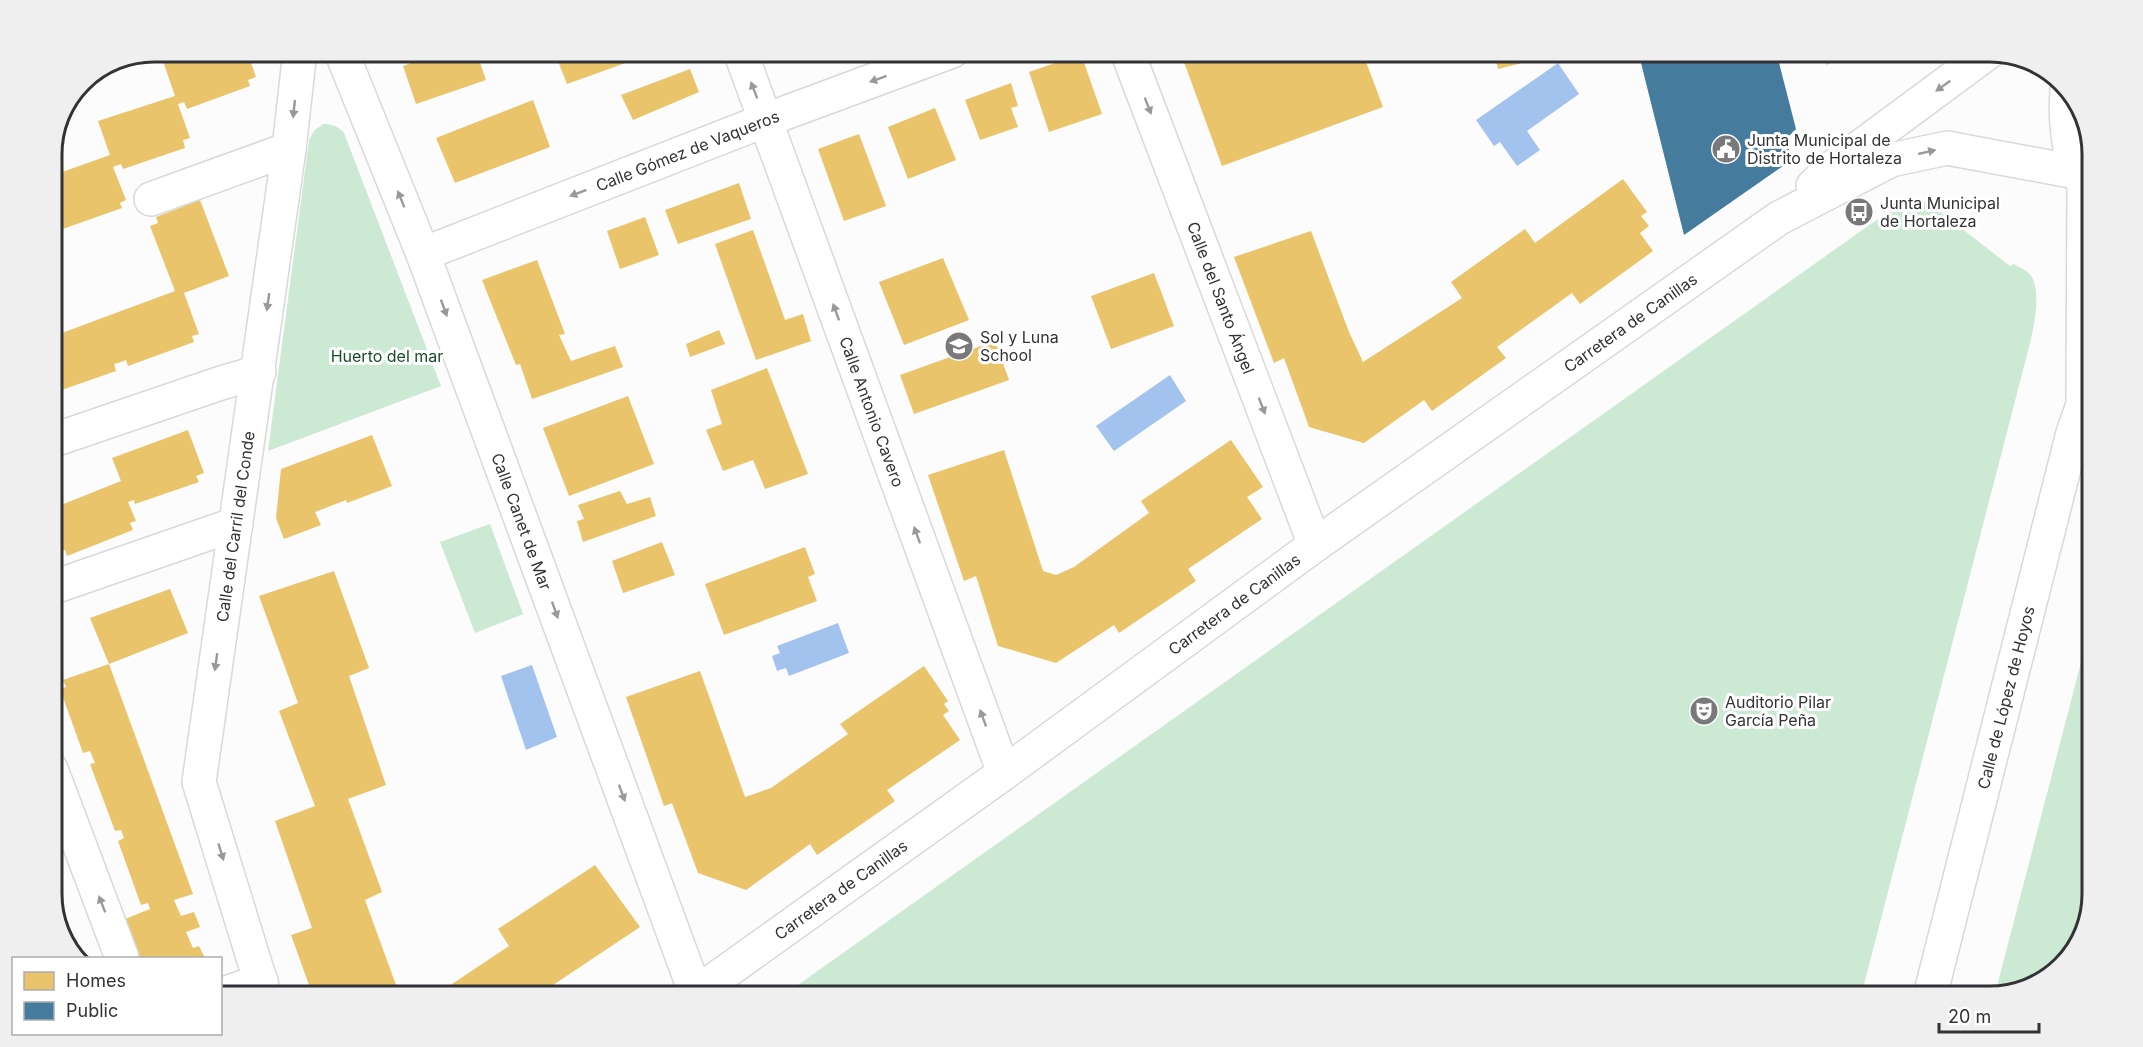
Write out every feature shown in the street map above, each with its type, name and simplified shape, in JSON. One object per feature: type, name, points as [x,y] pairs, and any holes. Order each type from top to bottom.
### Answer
[{"type":"street","points":[[299,62],[322,61]]},
{"type":"street","points":[[331,61],[346,63]]},
{"type":"street","name":"Calle Antonio Cavero","points":[[744,61],[1004,773]]},
{"type":"street","name":"Calle Gómez de Vaqueros","points":[[423,254],[766,120],[925,61]]},
{"type":"street","name":"Calle del Santo Ángel","points":[[1131,61],[1315,545]]},
{"type":"street","name":"Carretera de Canillas","points":[[1779,219],[1833,166],[1976,61]]},
{"type":"street","name":"Calle del Carril del Conde","points":[[262,986],[200,782],[290,149],[299,62]]},
{"type":"street","name":"Calle Canet de Mar","points":[[346,63],[423,254],[691,986]]},
{"type":"street","name":"Calle de López de Hoyos","points":[[2067,105],[2067,130],[2081,172]]},
{"type":"street","name":"Carretera de Canillas","points":[[707,986],[1004,773],[1315,545],[1779,219],[1891,160],[1947,148],[2081,180]]},
{"type":"street","points":[[151,199],[290,149]]},
{"type":"street","points":[[62,437],[210,386],[259,372]]},
{"type":"street","name":"Calle de López de Hoyos","points":[[1933,986],[2081,407]]},
{"type":"street","points":[[62,584],[236,524]]},
{"type":"street","points":[[62,798],[122,957]]},
{"type":"green space","name":"Huerto del mar","points":[[323,124],[335,126],[344,133],[441,386],[268,451],[309,140],[314,131]]},
{"type":"green space","points":[[1923,201],[2010,266],[2014,264],[2029,273],[2035,287],[2036,312],[2028,352],[1864,986],[796,986],[1875,221],[1906,203]]},
{"type":"green space","points":[[490,524],[523,614],[475,633],[440,542]]},
{"type":"green space","points":[[2082,660],[2082,893],[2077,923],[2066,944],[2045,966],[2024,978],[1997,985]]},
{"type":"water","points":[[1558,63],[1579,94],[1527,131],[1540,150],[1517,166],[1500,142],[1494,146],[1476,120]]},
{"type":"water","points":[[1170,375],[1186,401],[1114,451],[1096,426]]},
{"type":"water","points":[[838,623],[849,653],[789,676],[786,668],[777,671],[772,656],[780,653],[777,646]]},
{"type":"water","points":[[532,665],[557,737],[526,750],[501,676]]},
{"type":"building: Homes","points":[[163,61],[250,61],[256,77],[248,80],[250,86],[187,109],[184,102],[178,104],[190,138],[183,140],[185,148],[123,169],[121,164],[113,167],[126,200],[120,203],[122,208],[62,229],[62,172],[110,155],[98,121],[175,96]]},
{"type":"building: Homes","points":[[417,61],[479,61],[486,80],[416,104],[403,66]]},
{"type":"building: Homes","points":[[558,61],[631,61],[567,84]]},
{"type":"building: Homes","points":[[1061,61],[1083,61],[1102,114],[1049,132],[1029,72]]},
{"type":"building: Homes","points":[[1184,61],[1366,61],[1383,107],[1222,166]]},
{"type":"building: Homes","points":[[1496,61],[1530,61],[1498,69]]},
{"type":"building: Homes","points":[[690,69],[699,92],[633,120],[621,95]]},
{"type":"building: Homes","points":[[1011,83],[1018,106],[1011,108],[1018,127],[980,140],[965,100]]},
{"type":"building: Homes","points":[[533,100],[550,147],[455,183],[436,138]]},
{"type":"building: Homes","points":[[935,108],[956,160],[908,179],[888,127]]},
{"type":"building: Homes","points":[[859,134],[886,206],[844,221],[818,149]]},
{"type":"building: Homes","points":[[1623,179],[1647,212],[1641,216],[1649,226],[1640,233],[1653,251],[1580,304],[1572,293],[1497,347],[1506,358],[1432,411],[1424,400],[1364,443],[1309,427],[1284,358],[1274,363],[1234,257],[1311,231],[1349,332],[1363,362],[1462,298],[1451,282],[1525,229],[1535,243]]},
{"type":"building: Homes","points":[[739,183],[751,219],[678,244],[665,210]]},
{"type":"building: Homes","points":[[200,200],[229,276],[184,293],[199,334],[192,336],[194,342],[128,366],[126,360],[114,364],[116,371],[62,390],[62,333],[175,291],[150,226],[158,223],[156,217]]},
{"type":"building: Homes","points":[[645,217],[659,255],[620,269],[607,231]]},
{"type":"building: Homes","points":[[753,230],[785,320],[803,314],[811,341],[756,360],[715,244]]},
{"type":"building: Homes","points":[[943,258],[969,320],[904,345],[879,282]]},
{"type":"building: Homes","points":[[537,260],[565,334],[559,335],[571,361],[615,346],[623,367],[532,399],[520,364],[516,365],[482,280]]},
{"type":"building: Homes","points":[[1154,273],[1174,326],[1111,349],[1091,296]]},
{"type":"building: Homes","points":[[719,330],[725,344],[690,357],[686,344]]},
{"type":"building: Homes","points":[[995,341],[1009,380],[914,414],[900,375]]},
{"type":"building: Homes","points":[[767,368],[808,474],[765,489],[753,460],[723,471],[706,430],[722,424],[711,390]]},
{"type":"building: Homes","points":[[628,396],[654,464],[569,496],[543,428]]},
{"type":"building: Homes","points":[[188,430],[204,473],[196,476],[199,482],[135,504],[134,500],[128,502],[136,521],[130,523],[133,530],[67,556],[65,550],[62,551],[62,505],[121,481],[112,458]]},
{"type":"building: Homes","points":[[372,435],[392,486],[315,512],[321,525],[284,539],[276,518],[281,469]]},
{"type":"building: Homes","points":[[1231,440],[1263,487],[1247,497],[1262,519],[1188,569],[1196,581],[1119,633],[1114,625],[1056,663],[998,646],[976,576],[964,581],[928,475],[1004,450],[1043,571],[1056,575],[1074,567],[1149,513],[1141,501]]},
{"type":"building: Homes","points":[[620,491],[627,504],[650,497],[656,516],[583,542],[577,521],[584,519],[578,505]]},
{"type":"building: Homes","points":[[662,542],[675,575],[623,593],[612,561]]},
{"type":"building: Homes","points":[[805,547],[815,574],[808,577],[817,601],[724,635],[705,584]]},
{"type":"building: Homes","points":[[334,571],[369,668],[349,676],[386,785],[348,799],[382,892],[365,900],[396,986],[309,986],[291,935],[312,928],[275,821],[315,806],[279,711],[298,703],[259,596]]},
{"type":"building: Homes","points":[[170,589],[188,633],[109,664],[90,618]]},
{"type":"building: Homes","points":[[109,664],[193,894],[174,900],[181,916],[194,912],[200,927],[186,932],[193,948],[199,946],[204,957],[139,957],[125,919],[150,909],[148,903],[141,905],[118,841],[124,838],[121,830],[115,831],[90,764],[95,763],[90,751],[83,753],[62,695],[62,688],[66,687],[63,680]]},
{"type":"building: Homes","points":[[924,666],[948,701],[944,704],[949,711],[943,715],[960,740],[887,790],[895,801],[817,855],[810,844],[746,890],[698,873],[672,803],[664,806],[626,697],[700,671],[745,797],[771,788],[848,734],[840,724]]},
{"type":"building: Homes","points":[[595,865],[640,927],[552,986],[449,986],[509,946],[498,929]]},
{"type":"building: Public","name":"Junta Municipal de Distrito de Hortaleza","points":[[1640,61],[1779,61],[1796,129],[1785,140],[1793,159],[1684,235]]},
{"type":"place","name":"Junta Municipal de Distrito de Hortaleza","points":[[1726,149]]},
{"type":"place","name":"Junta Municipal de Hortaleza","points":[[1859,212]]},
{"type":"place","name":"Sol y Luna School","points":[[959,346]]},
{"type":"place","name":"Auditorio Pilar García Peña","points":[[1704,711]]}]
